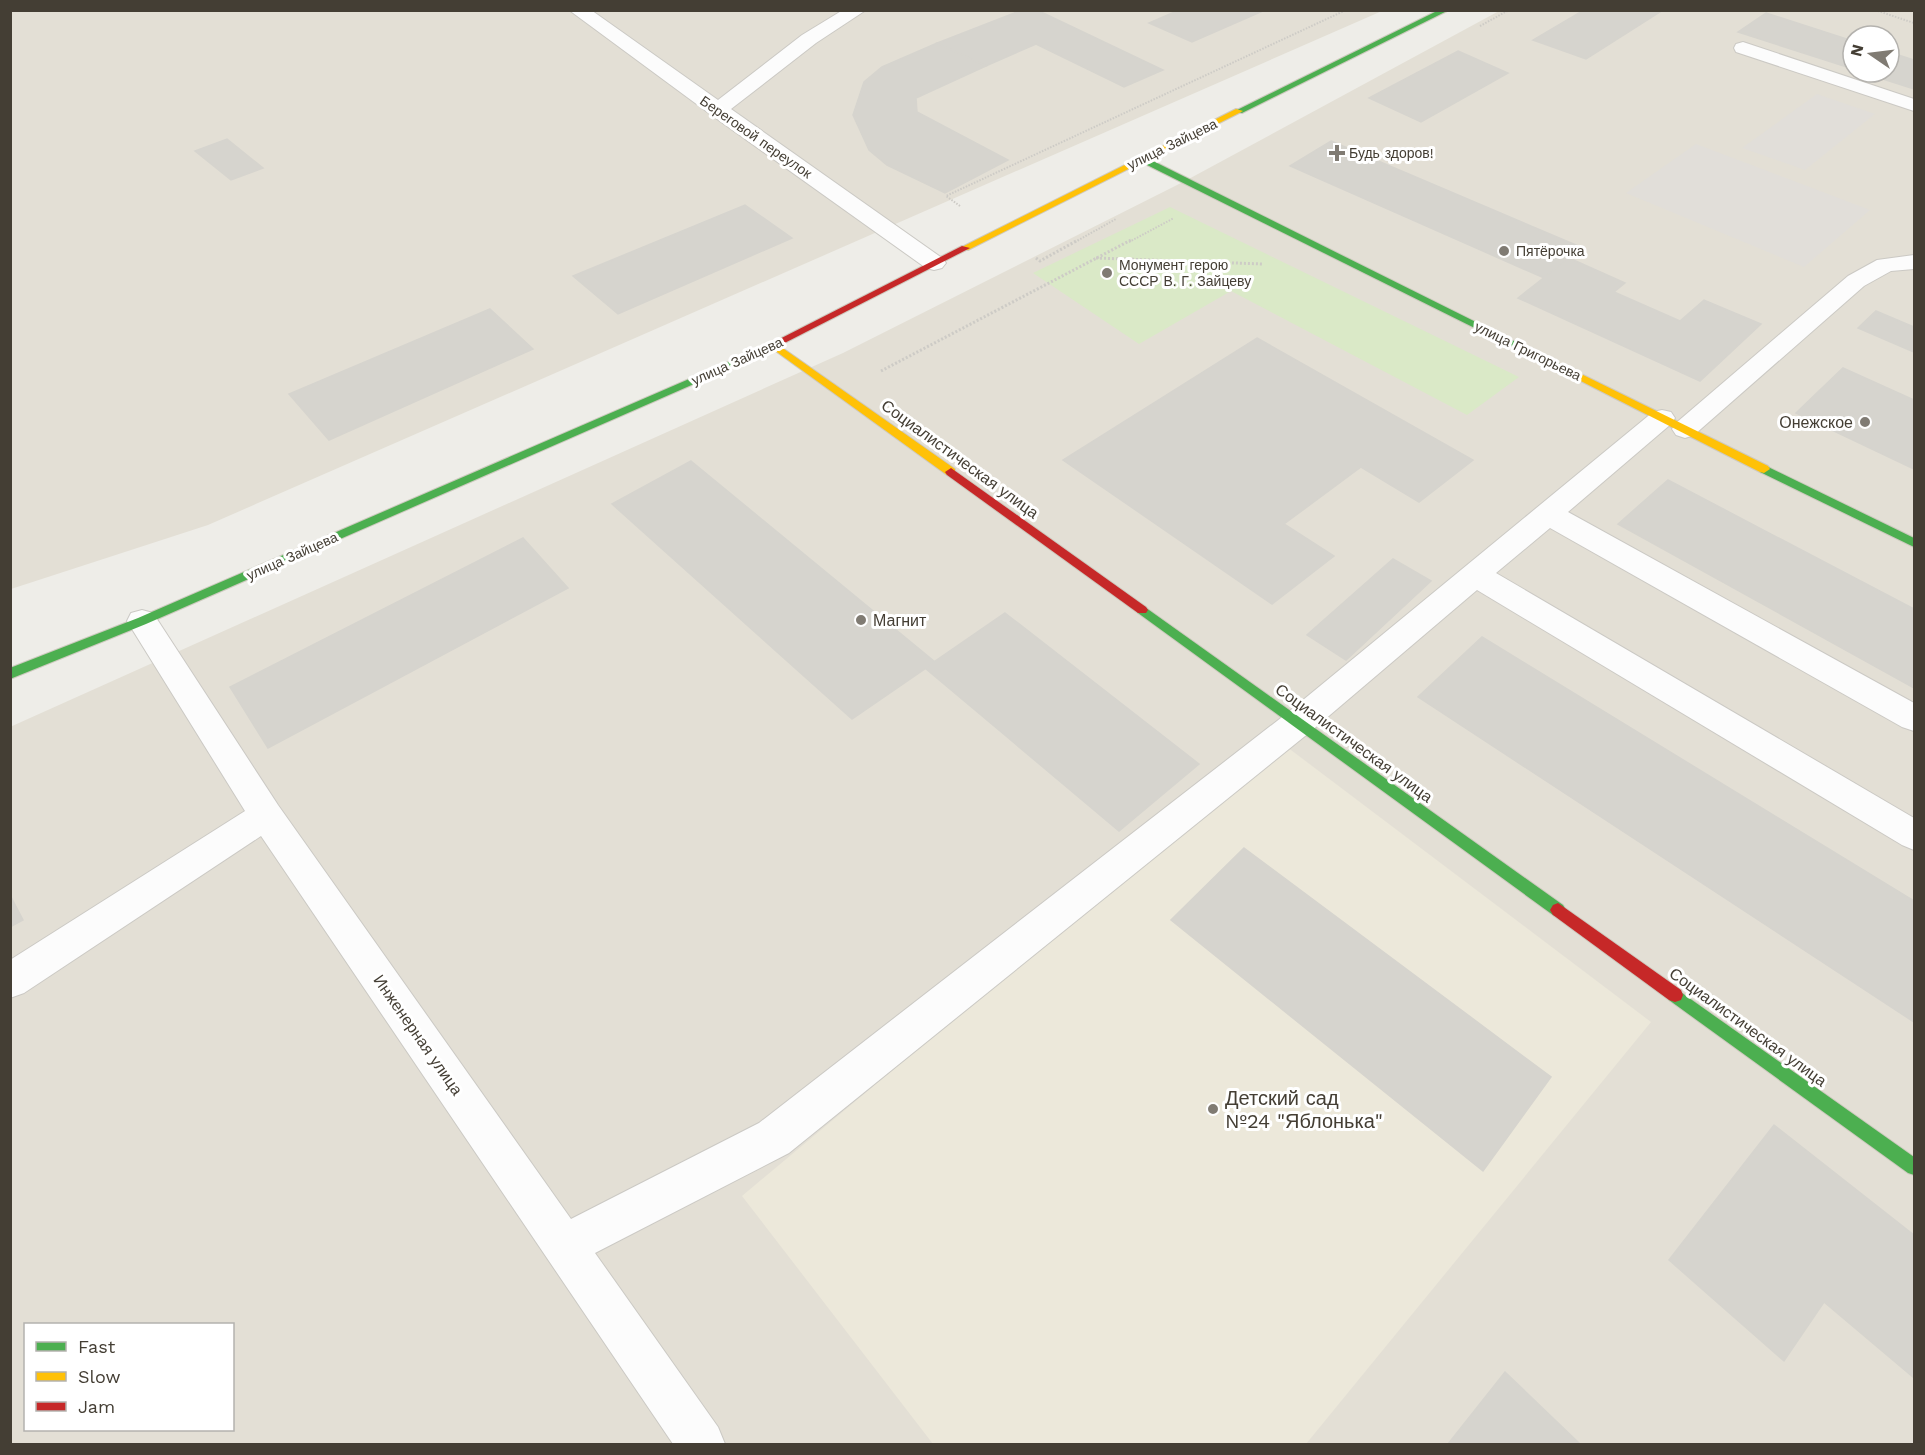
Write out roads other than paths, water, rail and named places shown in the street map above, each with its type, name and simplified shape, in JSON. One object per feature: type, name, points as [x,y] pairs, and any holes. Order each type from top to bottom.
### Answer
[{"type":"street","name":"улица Зайцева","points":[[10,674],[142,621],[774,345],[1142,159],[1446,10]]},
{"type":"street","name":"улица Григорьева","points":[[1142,159],[1914,543]]},
{"type":"street","name":"Социалистическая улица","points":[[774,345],[1914,1167]]},
{"type":"lane","name":"Береговой переулок","points":[[578,10],[934,263]]},
{"type":"lane","points":[[717,110],[809,39],[857,10]]},
{"type":"lane","points":[[1743,48],[1914,105]]},
{"type":"lane","points":[[564,1246],[774,1138],[1298,723],[1548,514],[1673,423],[1856,281],[1885,265],[1914,262]]},
{"type":"lane","points":[[1548,514],[1914,718]]},
{"type":"lane","points":[[1474,575],[1914,835]]},
{"type":"lane","name":"Инженерная улица","points":[[142,621],[266,815],[701,1444]]},
{"type":"lane","points":[[10,981],[266,815]]},
{"type":"place","name":"Будь здоров!","points":[[1337,153]]},
{"type":"place","name":"Пятёрочка","points":[[1504,251]]},
{"type":"place","name":"Монумент герою СССР В. Г. Зайцеву","points":[[1107,273]]},
{"type":"place","name":"Онежское","points":[[1865,422]]},
{"type":"place","name":"Магнит","points":[[861,620]]},
{"type":"place","name":"Детский сад №24 \"Яблонька\"","points":[[1213,1109]]}]
